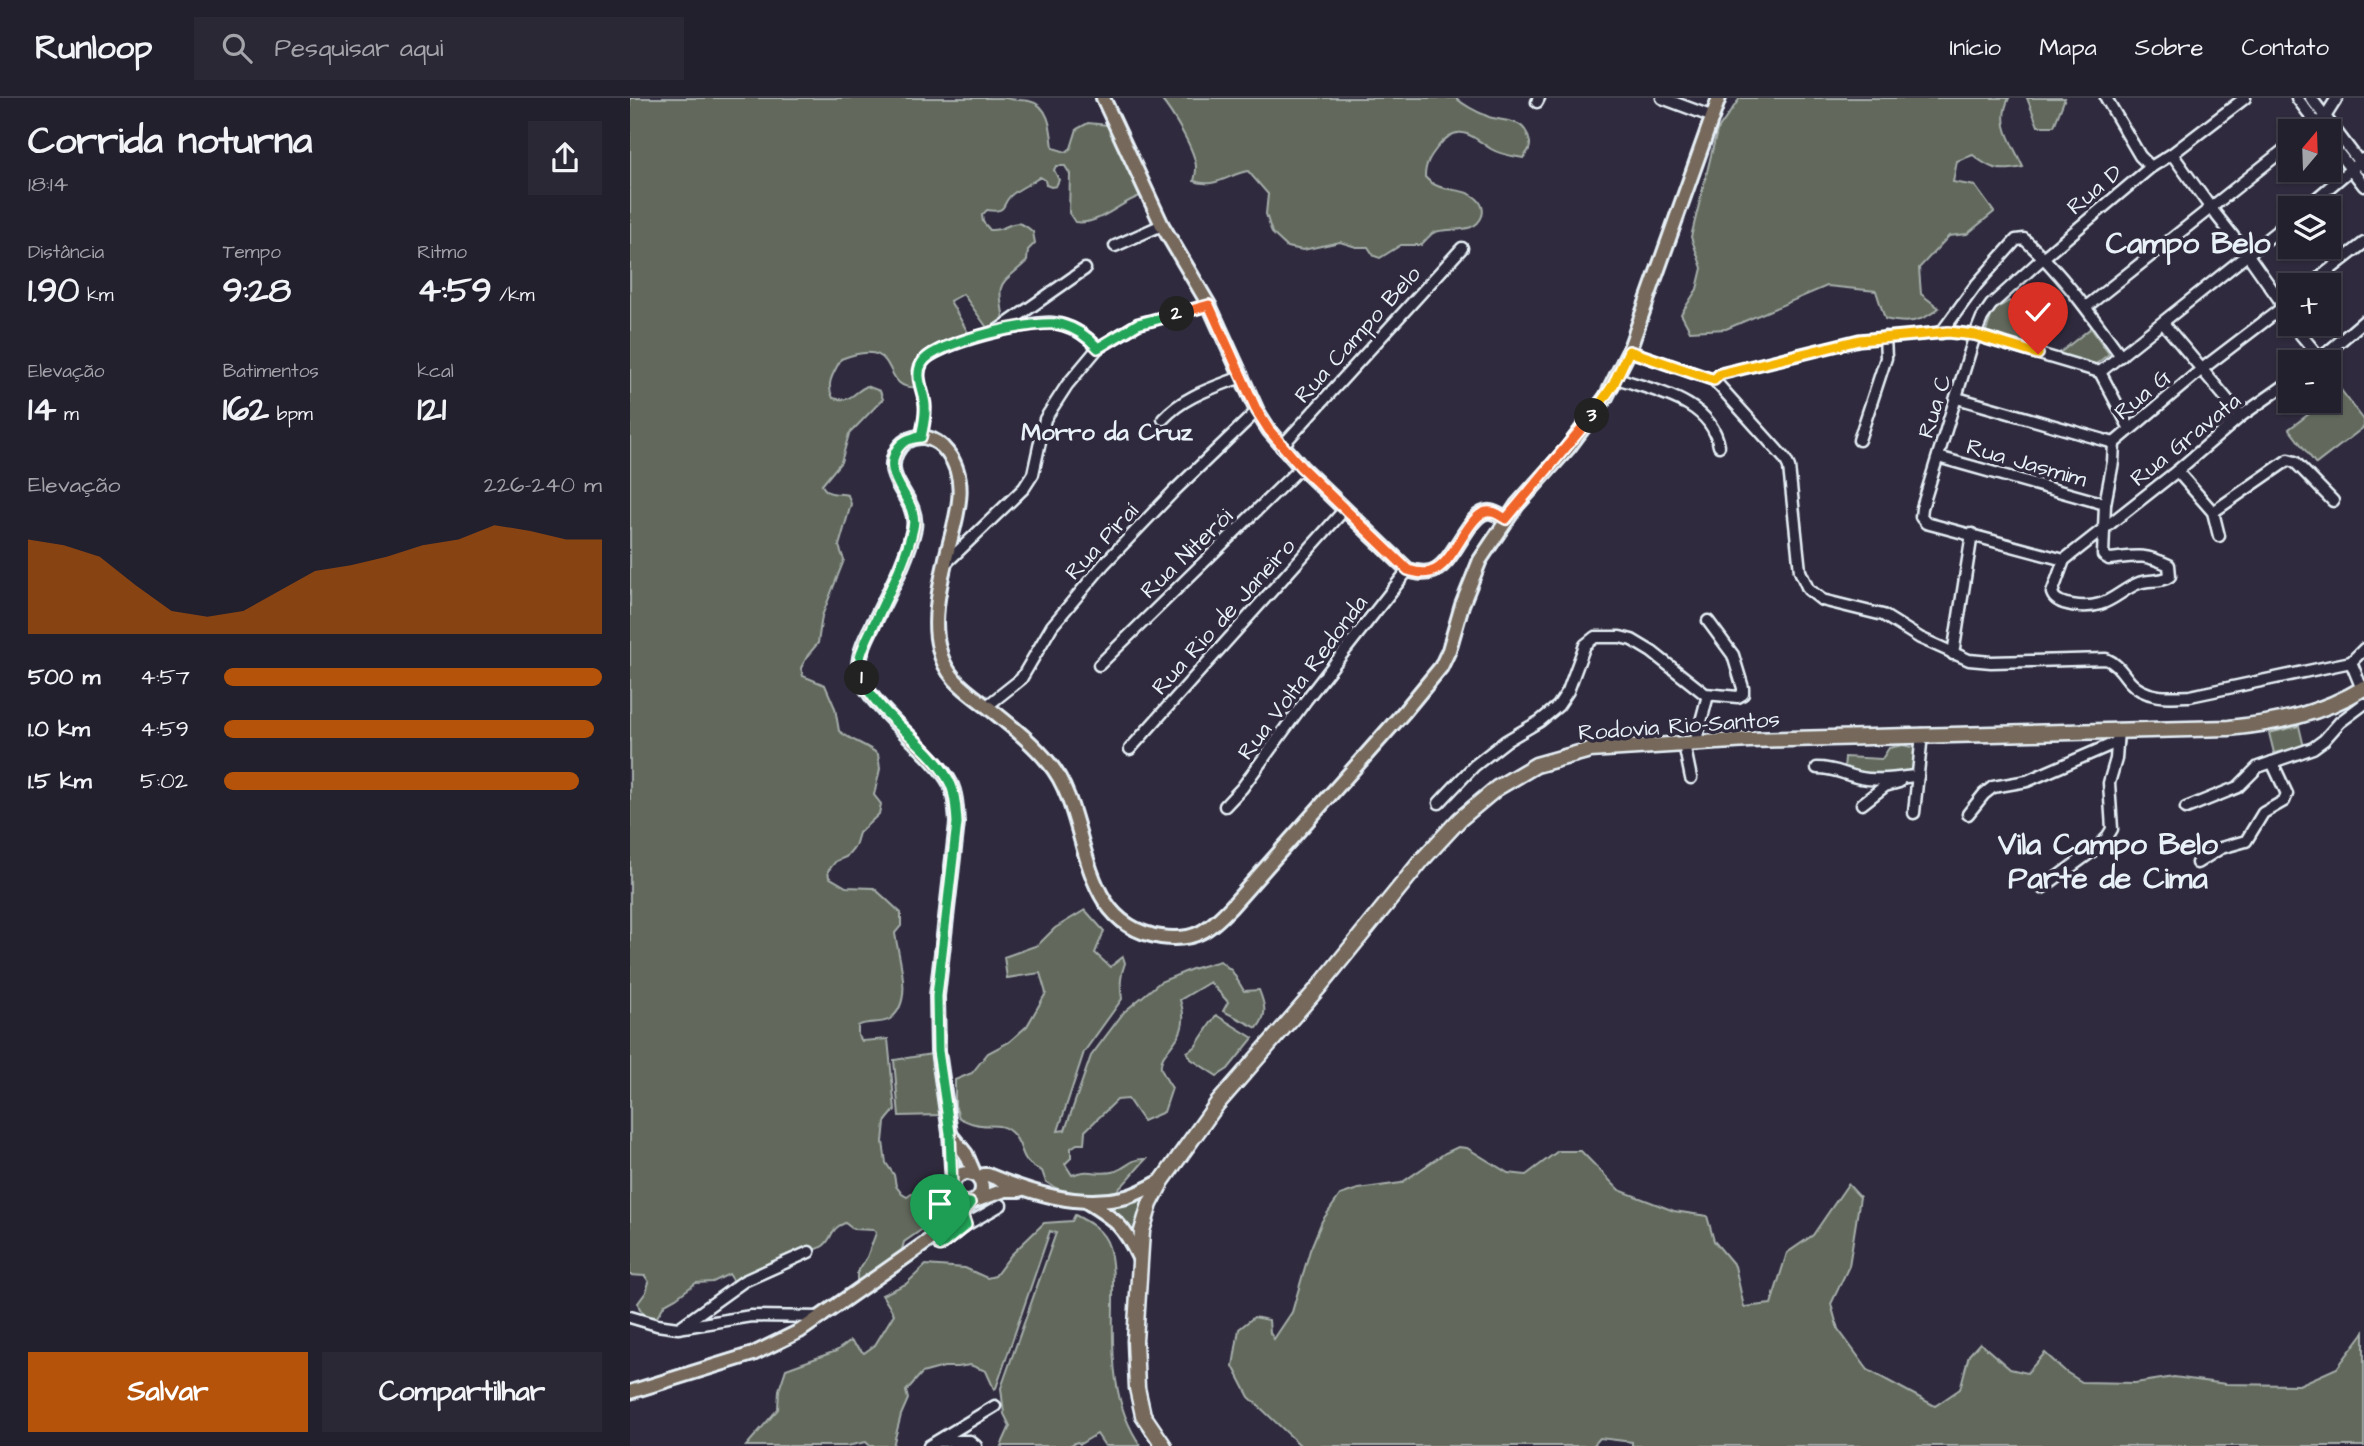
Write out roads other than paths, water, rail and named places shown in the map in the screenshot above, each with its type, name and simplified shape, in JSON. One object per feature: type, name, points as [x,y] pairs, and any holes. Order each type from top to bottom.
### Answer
[{"type":"highway","name":"Rodovia Rio-Santos","points":[[1164,1446],[1143,1415],[1137,1388],[1135,1341],[1139,1258],[1145,1218],[1162,1181],[1217,1104],[1319,987],[1422,860],[1460,819],[1497,788],[1536,765],[1590,750],[1922,734],[2117,736],[2265,724],[2302,717],[2363,694]]},
{"type":"main road","points":[[1103,98],[1162,225],[1209,305],[1257,411],[1281,447],[1408,570],[1431,572],[1440,568],[1472,523],[1485,512],[1506,519]]},
{"type":"main road","points":[[1027,1190],[1005,1190],[974,1201],[961,1202],[953,1188],[950,1133],[938,1051],[937,996],[957,823],[956,801],[950,784],[938,766],[876,701],[858,671],[862,649],[896,577],[914,528],[912,511],[894,475],[894,456],[900,445],[910,438],[921,437],[941,444],[956,467],[960,480],[960,498],[944,564],[936,635],[945,667],[955,681],[1034,746],[1052,766],[1070,802],[1088,867],[1100,894],[1123,922],[1154,936],[1169,939],[1191,937],[1210,928],[1231,907],[1432,679],[1449,650],[1472,575],[1480,560],[1506,519],[1568,448],[1617,378],[1629,351],[1718,98]]},
{"type":"main road","points":[[630,1392],[753,1354],[800,1331],[937,1242],[964,1220],[982,1187],[966,1154],[950,1133]]},
{"type":"main road","points":[[937,1242],[953,1188],[962,1174],[977,1177],[988,1175],[1027,1190],[1086,1202],[1124,1198],[1162,1181]]},
{"type":"main road","points":[[1086,1202],[1120,1225],[1139,1258]]},
{"type":"street","points":[[1662,98],[1713,117]]},
{"type":"street","points":[[2106,98],[2140,156],[2151,167]]},
{"type":"street","name":"Rua D","points":[[2044,257],[2151,167],[2245,98]]},
{"type":"street","points":[[2297,98],[2312,119]]},
{"type":"street","points":[[2311,98],[2360,164],[2364,186]]},
{"type":"street","points":[[2325,117],[2337,98]]},
{"type":"street","points":[[2342,151],[2360,164]]},
{"type":"street","points":[[2172,154],[2278,298]]},
{"type":"street","points":[[2086,307],[2278,154]]},
{"type":"street","points":[[2320,196],[2360,164]]},
{"type":"street","points":[[1115,246],[1162,225]]},
{"type":"street","points":[[2100,372],[2278,231]]},
{"type":"street","points":[[1941,333],[1976,285],[2016,240],[2024,239],[2044,257],[2086,307],[2122,356]]},
{"type":"street","points":[[2325,273],[2364,243]]},
{"type":"street","name":"Rua Campo Belo","points":[[1281,447],[1462,248]]},
{"type":"street","name":"Rua C","points":[[1972,534],[1926,523],[1921,517],[1922,508],[1982,318],[1991,305],[2044,257]]},
{"type":"street","points":[[995,332],[1085,269]]},
{"type":"street","points":[[944,564],[1024,488],[1033,474],[1045,419],[1067,386],[1098,348],[1138,324],[1209,305]]},
{"type":"street","name":"Rua G","points":[[1957,398],[2114,443],[2278,310]]},
{"type":"street","points":[[921,437],[925,410],[919,369],[930,354],[995,332],[1052,323],[1075,329],[1087,336],[1098,348]]},
{"type":"street","points":[[2163,323],[2241,416]]},
{"type":"street","points":[[2332,350],[2363,323]]},
{"type":"street","points":[[1714,380],[1720,374],[1859,340],[1941,333],[1975,335],[2100,372],[2130,429]]},
{"type":"street","points":[[1859,440],[1886,358],[1885,337]]},
{"type":"street","points":[[1629,351],[1714,380],[1785,459],[1800,571],[1808,589],[1822,600],[1883,615],[1953,654],[1969,660],[1991,662],[2106,659],[2118,665],[2138,689],[2164,697],[2190,696],[2351,662],[2364,649]]},
{"type":"street","points":[[1163,419],[1192,397],[1241,377]]},
{"type":"street","points":[[1617,378],[1684,401],[1698,410],[1717,436],[1719,446]]},
{"type":"street","name":"Rua Gravata","points":[[2064,560],[2178,471],[2241,416],[2278,390]]},
{"type":"street","name":"Rua Piraí","points":[[987,706],[1021,679],[1052,626],[1104,564],[1257,411]]},
{"type":"street","points":[[1953,654],[1972,534],[2064,560],[2052,593],[2057,601],[2063,604],[2101,604],[2141,581],[2166,580],[2170,576],[2169,565],[2154,558],[2143,555],[2109,559],[2103,555],[2105,504],[2114,443]]},
{"type":"street","name":"Rua Jasmim","points":[[1938,457],[2105,504]]},
{"type":"street","points":[[2213,512],[2288,460],[2295,462],[2333,501]]},
{"type":"street","name":"Rua Niterói","points":[[1099,665],[1301,467]]},
{"type":"street","points":[[2178,471],[2213,512],[2219,537]]},
{"type":"street","name":"Rua Rio de Janeiro","points":[[1130,749],[1345,509]]},
{"type":"street","name":"Rua Volta Redonda","points":[[1225,806],[1242,788],[1306,700],[1408,570]]},
{"type":"street","points":[[1439,803],[1474,765],[1558,706],[1568,691],[1585,645],[1595,637],[1620,636],[1632,640],[1709,695],[1738,697],[1743,694],[1731,649],[1710,627],[1708,621]]},
{"type":"street","points":[[2186,808],[2238,787],[2258,766],[2319,744],[2363,694],[2351,662]]},
{"type":"street","points":[[1691,778],[1690,744],[1709,695]]},
{"type":"street","points":[[1914,813],[1922,734]]},
{"type":"street","points":[[1968,814],[1993,787],[2027,781],[2117,736],[2116,759],[2109,783],[2112,829],[2106,839],[2042,888]]},
{"type":"street","points":[[2197,863],[2221,848],[2246,841],[2259,817],[2284,801],[2287,794],[2272,762]]},
{"type":"street","points":[[1817,768],[1835,769],[1869,780],[1917,780]]},
{"type":"street","points":[[1862,804],[1885,786],[1917,780]]},
{"type":"street","points":[[964,1220],[1001,1205]]},
{"type":"street","points":[[678,1328],[744,1281],[809,1252]]},
{"type":"street","points":[[630,1317],[678,1328],[751,1316],[822,1317]]},
{"type":"street","points":[[933,1444],[995,1406]]},
{"type":"street","points":[[933,1444],[970,1441],[976,1446]]},
{"type":"district","name":"Campo Belo","points":[[2188,243]]},
{"type":"district","name":"Morro da Cruz","points":[[1107,432]]},
{"type":"district","name":"Vila Campo Belo Parte de Cima","points":[[2108,861]]}]
